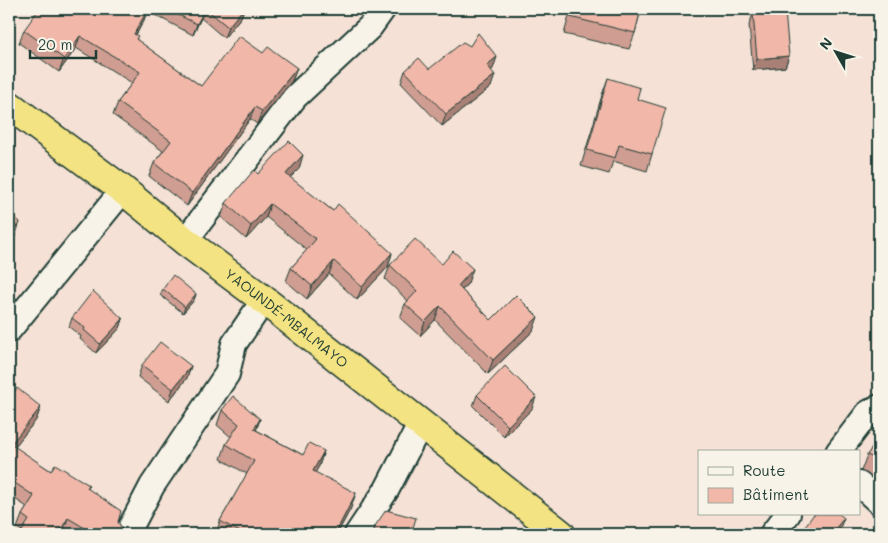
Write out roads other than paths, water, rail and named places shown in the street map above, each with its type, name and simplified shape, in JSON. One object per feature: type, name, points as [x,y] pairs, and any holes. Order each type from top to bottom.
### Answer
[{"type":"highway","name":"YAOUNDÉ-MBALMAYO","points":[[9,105],[123,190],[185,241],[264,300],[561,534]]},
{"type":"street","points":[[185,241],[296,97],[370,27],[383,9]]},
{"type":"street","points":[[9,330],[123,190]]},
{"type":"street","points":[[127,534],[152,486],[227,374],[234,344],[264,300]]},
{"type":"street","points":[[840,450],[868,413],[879,407]]},
{"type":"street","points":[[356,534],[387,489],[421,423]]},
{"type":"street","points":[[860,485],[879,502]]},
{"type":"street","points":[[772,534],[786,516]]}]
